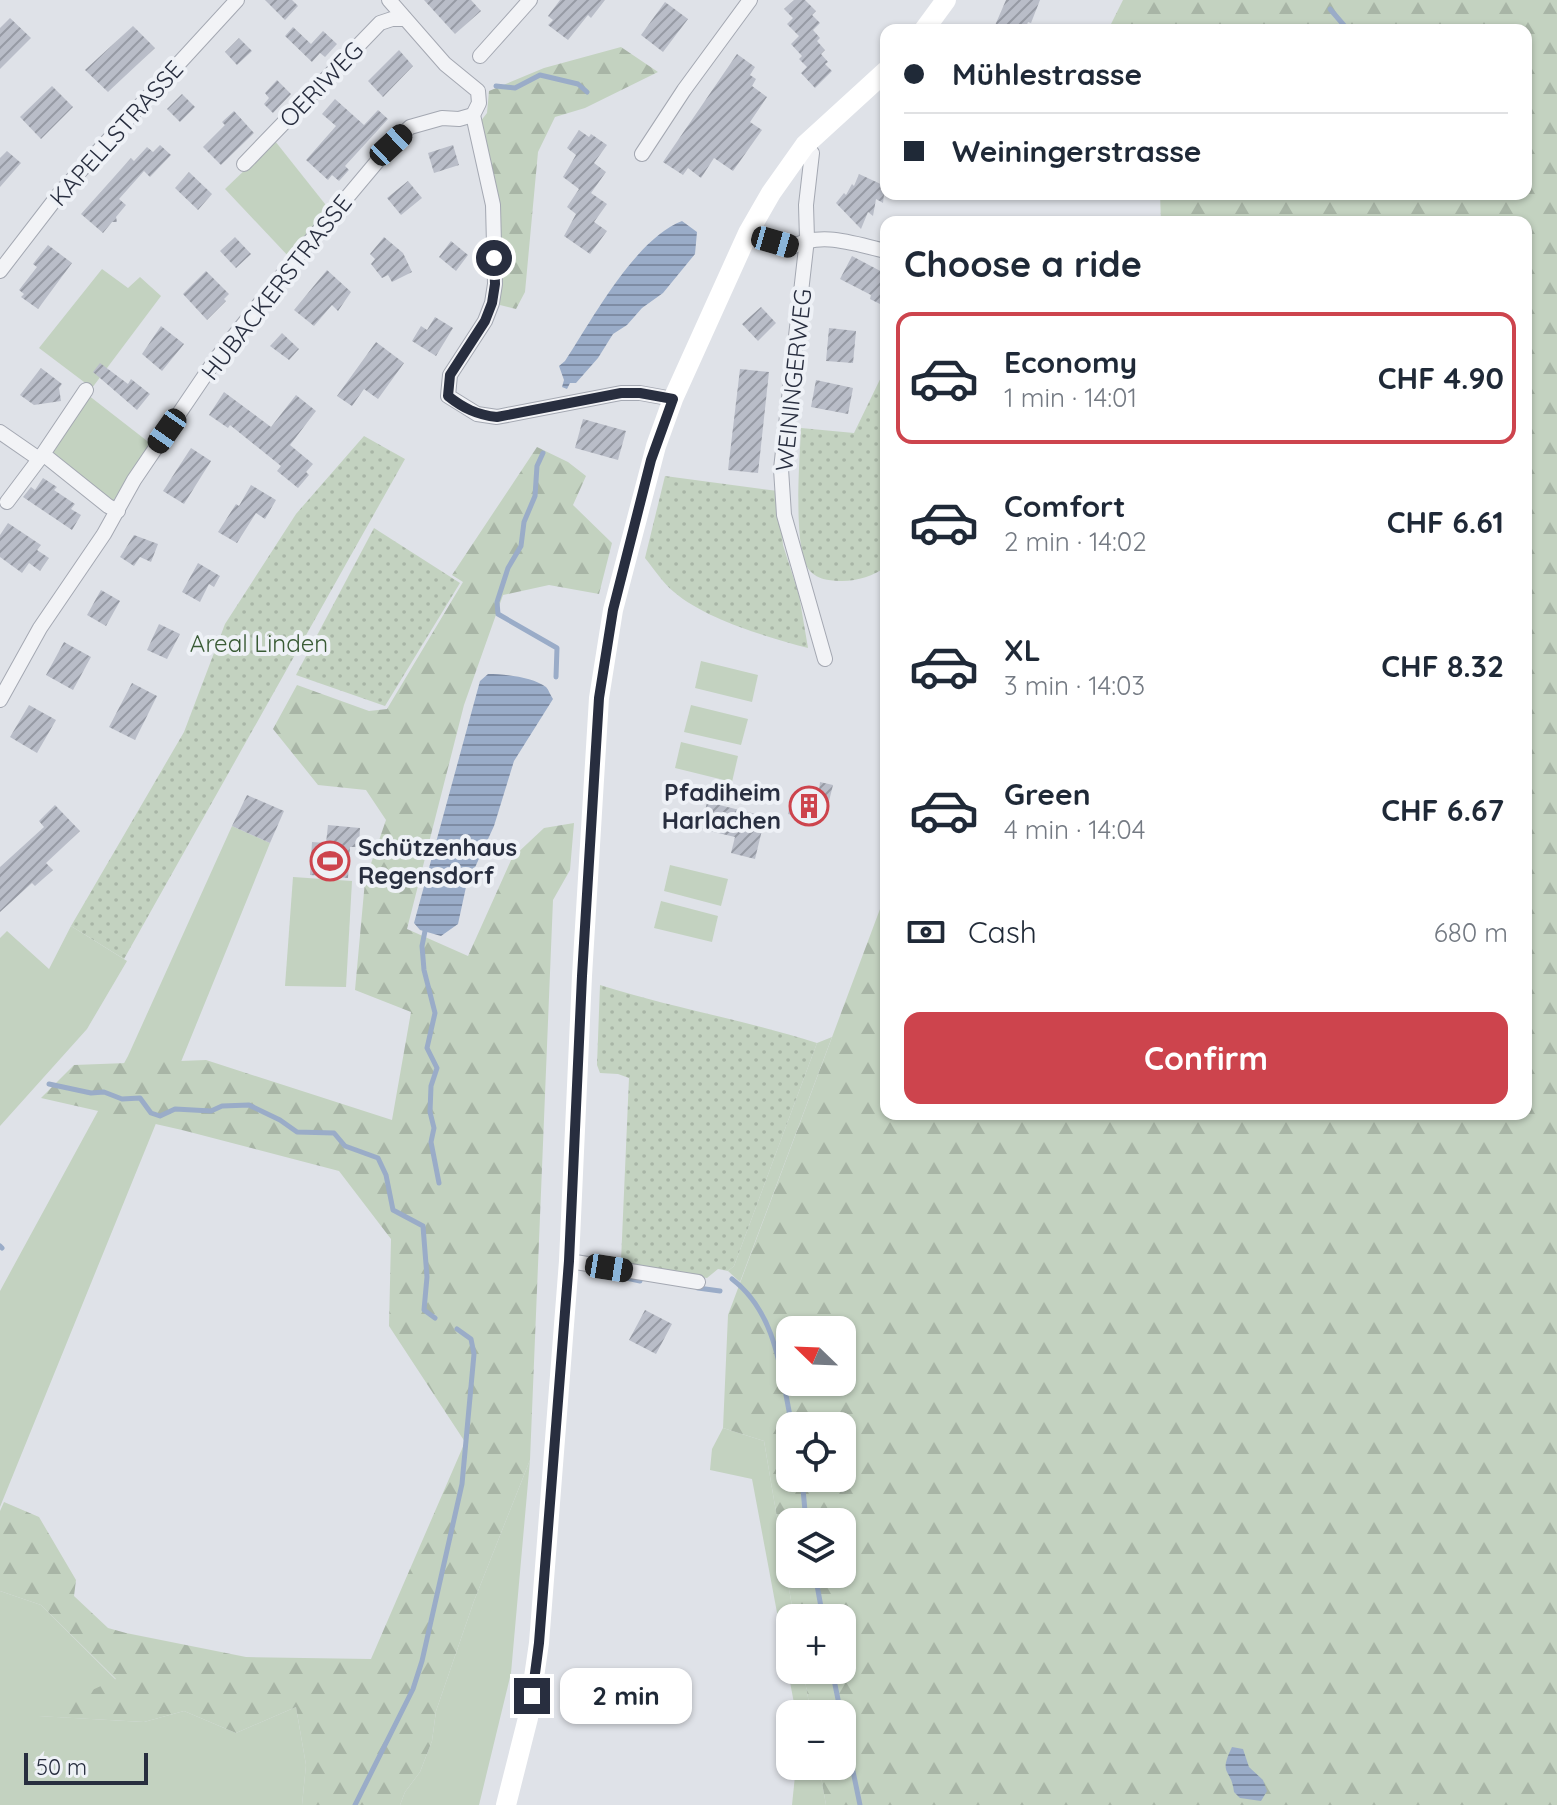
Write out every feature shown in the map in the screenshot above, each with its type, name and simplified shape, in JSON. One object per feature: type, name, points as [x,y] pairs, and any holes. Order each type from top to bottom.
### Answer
[{"type":"street","name":"KAPELLSTRASSE","points":[[0,271],[60,193],[237,0]]},
{"type":"street","points":[[389,0],[445,64],[478,91],[479,103],[473,115],[493,205],[495,284],[485,321],[450,375],[448,396],[477,414],[497,417],[621,393],[673,399]]},
{"type":"street","points":[[480,56],[530,0]]},
{"type":"street","points":[[642,154],[750,0]]},
{"type":"street","points":[[928,24],[946,0]]},
{"type":"street","name":"OERIWEG","points":[[244,164],[380,23],[405,19]]},
{"type":"street","points":[[506,1805],[536,1675],[569,1261],[582,976],[602,665],[613,610],[647,475],[673,399],[748,233],[777,183],[805,145],[880,76]]},
{"type":"street","name":"HUBACKERSTRASSE","points":[[0,700],[40,628],[216,359],[391,145],[410,127],[442,118],[459,119],[473,115]]},
{"type":"street","name":"WEININGERWEG","points":[[805,145],[812,153],[806,205],[807,239],[781,469],[784,515],[825,659]]},
{"type":"street","points":[[748,233],[792,247],[807,239],[821,237],[880,250]]},
{"type":"street","points":[[7,502],[86,390]]},
{"type":"street","points":[[0,432],[41,456],[118,511]]},
{"type":"street","points":[[569,1261],[698,1282]]},
{"type":"green space","points":[[1123,0],[1557,0],[1557,1805],[826,1805],[822,1780],[856,1780],[856,1700],[808,1700],[806,1684],[856,1684],[856,1604],[792,1604],[789,1588],[856,1588],[856,1508],[776,1508],[776,1512],[764,1441],[723,1428],[728,1315],[880,909],[880,1120],[1532,1120],[1532,216],[1161,216],[1160,200],[1532,200],[1532,24],[1111,24]]},
{"type":"green space","points":[[621,47],[658,72],[585,108],[555,117],[538,152],[525,292],[516,309],[496,304],[480,122],[487,113],[489,91],[544,68]]},
{"type":"green space","points":[[275,141],[329,209],[290,258],[225,189]]},
{"type":"green space","points":[[102,269],[128,288],[140,277],[161,296],[92,388],[39,348]]},
{"type":"green space","points":[[880,379],[880,570],[857,579],[823,579],[810,571],[801,544],[798,503],[801,428],[854,433]]},
{"type":"green space","points":[[88,395],[151,444],[113,501],[48,452]]},
{"type":"green space","name":"Areal Linden","points":[[364,436],[405,459],[124,959],[71,926],[184,732],[225,624],[296,514]]},
{"type":"green space","points":[[537,447],[568,462],[586,476],[573,505],[612,543],[599,594],[549,585],[503,595],[464,705],[407,929],[468,956],[512,858],[544,828],[574,823],[570,870],[553,900],[530,1460],[474,1601],[436,1711],[432,1741],[420,1772],[405,1792],[400,1805],[302,1805],[306,1765],[296,1707],[236,1733],[184,1711],[144,1722],[36,1716],[116,1679],[41,1605],[0,1591],[0,1511],[4,1502],[39,1517],[76,1580],[74,1596],[108,1628],[246,1657],[371,1659],[465,1442],[389,1326],[391,1239],[339,1171],[182,1130],[41,1098],[74,1065],[206,1060],[392,1120],[411,1012],[355,990],[365,881],[386,820],[366,790],[318,785],[273,729],[297,685],[369,711],[387,709],[463,582],[452,575]]},
{"type":"green space","points":[[665,476],[778,491],[783,545],[799,595],[808,648],[720,619],[688,602],[662,580],[645,558]]},
{"type":"green space","name":"Areal Linden","points":[[374,528],[460,583],[385,706],[296,675]]},
{"type":"green space","points":[[701,661],[758,675],[752,702],[695,688]]},
{"type":"green space","points":[[691,705],[748,719],[741,745],[684,732]]},
{"type":"green space","points":[[681,742],[738,756],[732,782],[675,768]]},
{"type":"green space","points":[[232,826],[270,843],[0,1507],[0,1291],[128,1056]]},
{"type":"green space","points":[[670,865],[728,879],[721,906],[664,891]]},
{"type":"green space","points":[[293,877],[352,881],[346,987],[285,986]]},
{"type":"green space","points":[[661,901],[718,916],[712,942],[654,928]]},
{"type":"green space","points":[[71,926],[127,961],[87,1029],[0,1126],[0,938],[7,931],[49,969]]},
{"type":"green space","points":[[600,985],[817,1043],[734,1266],[728,1271],[718,1269],[707,1278],[627,1267],[621,1261],[629,1078],[600,1073],[597,1065]]},
{"type":"green space","points":[[832,1037],[740,1282],[728,1271],[734,1266],[817,1043]]},
{"type":"green space","points":[[723,1428],[764,1441],[776,1512],[776,1588],[789,1588],[792,1604],[776,1604],[776,1607],[752,1479],[710,1470],[712,1449]]},
{"type":"green space","points":[[530,1460],[511,1673],[479,1805],[400,1805],[405,1792],[420,1772],[432,1741],[436,1711],[474,1601]]},
{"type":"green space","points":[[0,1591],[41,1605],[116,1680],[39,1716],[144,1722],[184,1711],[236,1733],[296,1707],[306,1765],[302,1805],[0,1805]]},
{"type":"green space","points":[[790,1684],[806,1684],[808,1700],[793,1700]]},
{"type":"green space","points":[[795,1780],[822,1780],[826,1805],[792,1805]]},
{"type":"water","points":[[682,221],[697,232],[695,254],[663,293],[613,334],[598,358],[576,383],[570,383],[567,389],[562,387],[564,380],[559,366],[616,282],[648,245]]},
{"type":"water","points":[[488,674],[534,681],[546,687],[553,699],[514,761],[494,826],[466,887],[458,924],[441,936],[420,930],[414,923],[480,681]]},
{"type":"water","points":[[1232,1747],[1243,1749],[1249,1767],[1263,1780],[1267,1791],[1261,1801],[1240,1798],[1234,1792],[1226,1767]]},
{"type":"building","points":[[265,0],[292,0],[298,6],[285,20]]},
{"type":"building","points":[[424,0],[471,0],[481,11],[455,34]]},
{"type":"building","points":[[560,0],[605,0],[568,40],[548,25],[553,20],[548,16]]},
{"type":"building","points":[[794,0],[805,0],[816,11],[812,15],[820,23],[813,30],[825,50],[821,54],[828,62],[825,64],[832,71],[815,88],[801,73],[807,67],[791,44],[799,36],[787,24],[793,18],[784,9]]},
{"type":"building","points":[[1006,0],[1040,0],[1031,23],[996,24]]},
{"type":"building","points":[[665,2],[688,19],[663,52],[641,35]]},
{"type":"building","points":[[10,18],[31,38],[0,69],[0,28]]},
{"type":"building","points":[[133,26],[155,48],[108,92],[85,70]]},
{"type":"building","points":[[293,27],[311,44],[323,31],[337,44],[325,57],[320,53],[312,62],[285,36]]},
{"type":"building","points":[[239,38],[252,51],[237,65],[225,52]]},
{"type":"building","points":[[399,50],[413,66],[383,97],[368,81]]},
{"type":"building","points":[[737,54],[755,67],[750,75],[756,79],[752,86],[767,97],[750,122],[762,130],[733,171],[714,158],[701,178],[688,168],[683,175],[663,162]]},
{"type":"building","points":[[277,80],[291,94],[273,113],[264,104],[269,98],[265,93]]},
{"type":"building","points":[[52,86],[73,107],[41,139],[20,117]]},
{"type":"building","points":[[182,94],[195,107],[180,122],[167,109]]},
{"type":"building","points":[[335,99],[364,125],[378,110],[388,119],[345,166],[349,170],[339,181],[332,175],[328,180],[306,160],[336,126],[322,114]]},
{"type":"building","points":[[234,111],[254,133],[221,165],[203,147]]},
{"type":"building","points":[[579,130],[607,145],[594,163],[606,172],[591,193],[607,204],[594,222],[607,231],[590,254],[564,236],[576,214],[567,207],[579,189],[563,177],[576,155],[567,148]]},
{"type":"building","points":[[160,145],[171,155],[150,177],[144,171],[119,199],[126,205],[116,217],[117,222],[112,222],[103,233],[81,214],[131,158],[134,161],[147,147],[153,152]]},
{"type":"building","points":[[453,145],[459,165],[434,173],[428,153]]},
{"type":"building","points":[[7,151],[21,163],[0,187],[0,158]]},
{"type":"building","points":[[189,172],[212,194],[198,210],[175,188]]},
{"type":"building","points":[[859,174],[880,184],[880,200],[883,200],[883,203],[876,199],[873,216],[868,212],[861,229],[836,203],[844,193],[846,195],[852,184],[854,186]]},
{"type":"building","points":[[408,181],[422,198],[401,215],[387,198]]},
{"type":"building","points":[[235,237],[251,254],[236,268],[220,251]]},
{"type":"building","points":[[384,237],[403,253],[412,272],[392,282],[388,275],[382,278],[371,264],[375,259],[370,254]]},
{"type":"building","points":[[451,241],[468,255],[456,271],[439,257]]},
{"type":"building","points":[[48,245],[72,263],[38,309],[21,297],[24,294],[19,290],[37,267],[33,264]]},
{"type":"building","points":[[852,256],[880,271],[880,304],[870,299],[871,295],[840,279]]},
{"type":"building","points":[[327,270],[351,292],[338,311],[332,305],[314,326],[294,310]]},
{"type":"building","points":[[206,271],[229,294],[207,320],[183,294]]},
{"type":"building","points":[[761,307],[776,323],[758,341],[742,324]]},
{"type":"building","points":[[435,317],[453,328],[436,356],[412,341],[421,326],[427,330]]},
{"type":"building","points":[[161,326],[184,344],[162,371],[142,354]]},
{"type":"building","points":[[829,328],[856,331],[853,363],[826,361]]},
{"type":"building","points":[[282,333],[299,349],[289,360],[270,346]]},
{"type":"building","points":[[376,342],[404,363],[378,399],[364,389],[352,406],[337,396]]},
{"type":"building","points":[[100,363],[128,384],[131,379],[150,394],[137,410],[93,372]]},
{"type":"building","points":[[41,368],[62,384],[59,388],[61,401],[34,405],[20,395]]},
{"type":"building","points":[[740,369],[769,372],[758,473],[728,470]]},
{"type":"building","points":[[816,380],[853,388],[848,414],[811,407]]},
{"type":"building","points":[[224,392],[271,427],[296,395],[316,411],[290,445],[313,464],[306,472],[309,475],[298,488],[277,471],[281,466],[230,425],[228,428],[209,415]]},
{"type":"building","points":[[583,419],[626,431],[618,460],[575,448]]},
{"type":"building","points":[[191,448],[211,461],[184,504],[163,491]]},
{"type":"building","points":[[43,478],[75,504],[71,509],[81,515],[72,530],[23,497],[31,487],[35,490]]},
{"type":"building","points":[[251,485],[276,500],[265,519],[256,513],[237,543],[218,532]]},
{"type":"building","points":[[8,523],[41,545],[37,550],[49,558],[40,571],[29,563],[22,573],[0,557],[0,535]]},
{"type":"building","points":[[134,535],[158,544],[151,562],[140,557],[134,566],[120,557]]},
{"type":"building","points":[[198,563],[220,576],[214,587],[209,584],[200,602],[182,592]]},
{"type":"building","points":[[101,590],[120,601],[106,626],[87,615]]},
{"type":"building","points":[[159,624],[180,634],[167,659],[147,650]]},
{"type":"building","points":[[64,642],[91,657],[73,690],[46,675]]},
{"type":"building","points":[[132,683],[157,696],[135,740],[109,727]]},
{"type":"building","points":[[29,705],[56,720],[37,753],[10,737]]},
{"type":"building","name":"Pfadiheim Harlachen","points":[[820,782],[833,785],[825,817],[807,813],[806,819],[788,814],[791,799],[795,800],[798,791],[809,790],[809,787],[819,790]]},
{"type":"building","points":[[247,795],[284,811],[270,843],[232,826]]},
{"type":"building","points":[[707,802],[756,814],[754,824],[763,826],[755,859],[731,853],[735,837],[701,829]]},
{"type":"building","points":[[55,805],[80,831],[46,863],[53,870],[35,886],[32,883],[0,912],[0,867],[44,827],[39,821]]},
{"type":"building","name":"Schützenhaus Regensdorf","points":[[328,825],[360,828],[359,847],[350,847],[348,878],[310,875],[312,842],[326,843]]},
{"type":"building","points":[[645,1310],[672,1324],[656,1354],[629,1340]]},
{"type":"waterway","points":[[1330,9],[1343,24]]},
{"type":"waterway","points":[[496,86],[515,88],[540,75],[578,84],[587,92]]},
{"type":"waterway","points":[[543,453],[537,466],[535,496],[524,522],[521,546],[508,568],[497,602],[498,614],[557,648],[556,677]]},
{"type":"waterway","points":[[425,931],[422,946],[424,970],[435,1013],[427,1048],[437,1068],[431,1086],[430,1112],[434,1128],[431,1142],[439,1183]]},
{"type":"waterway","points":[[49,1084],[91,1093],[104,1092],[122,1099],[140,1098],[151,1113],[160,1116],[175,1109],[211,1111],[222,1106],[249,1105],[297,1132],[334,1133],[345,1146],[378,1158],[386,1175],[393,1210],[423,1226],[427,1277],[424,1310],[435,1318]]},
{"type":"waterway","points":[[622,1277],[640,1281]]},
{"type":"waterway","points":[[732,1279],[747,1293],[768,1327],[789,1412]]},
{"type":"waterway","points":[[698,1288],[720,1291]]},
{"type":"waterway","points":[[355,1805],[413,1689],[462,1484],[474,1354],[471,1339],[457,1329]]},
{"type":"waterway","points":[[803,1492],[805,1508]]},
{"type":"waterway","points":[[818,1588],[820,1604]]},
{"type":"waterway","points":[[835,1684],[838,1700]]},
{"type":"waterway","points":[[855,1780],[860,1805]]},
{"type":"place","name":"Pfadiheim Harlachen","points":[[809,806]]},
{"type":"place","name":"Schützenhaus Regensdorf","points":[[330,861]]},
{"type":"route","points":[[494,258],[495,284],[485,321],[450,375],[448,396],[455,402],[477,414],[497,417],[621,393],[673,399],[651,460],[613,610],[599,698],[569,1261],[549,1530],[532,1696]]}]
